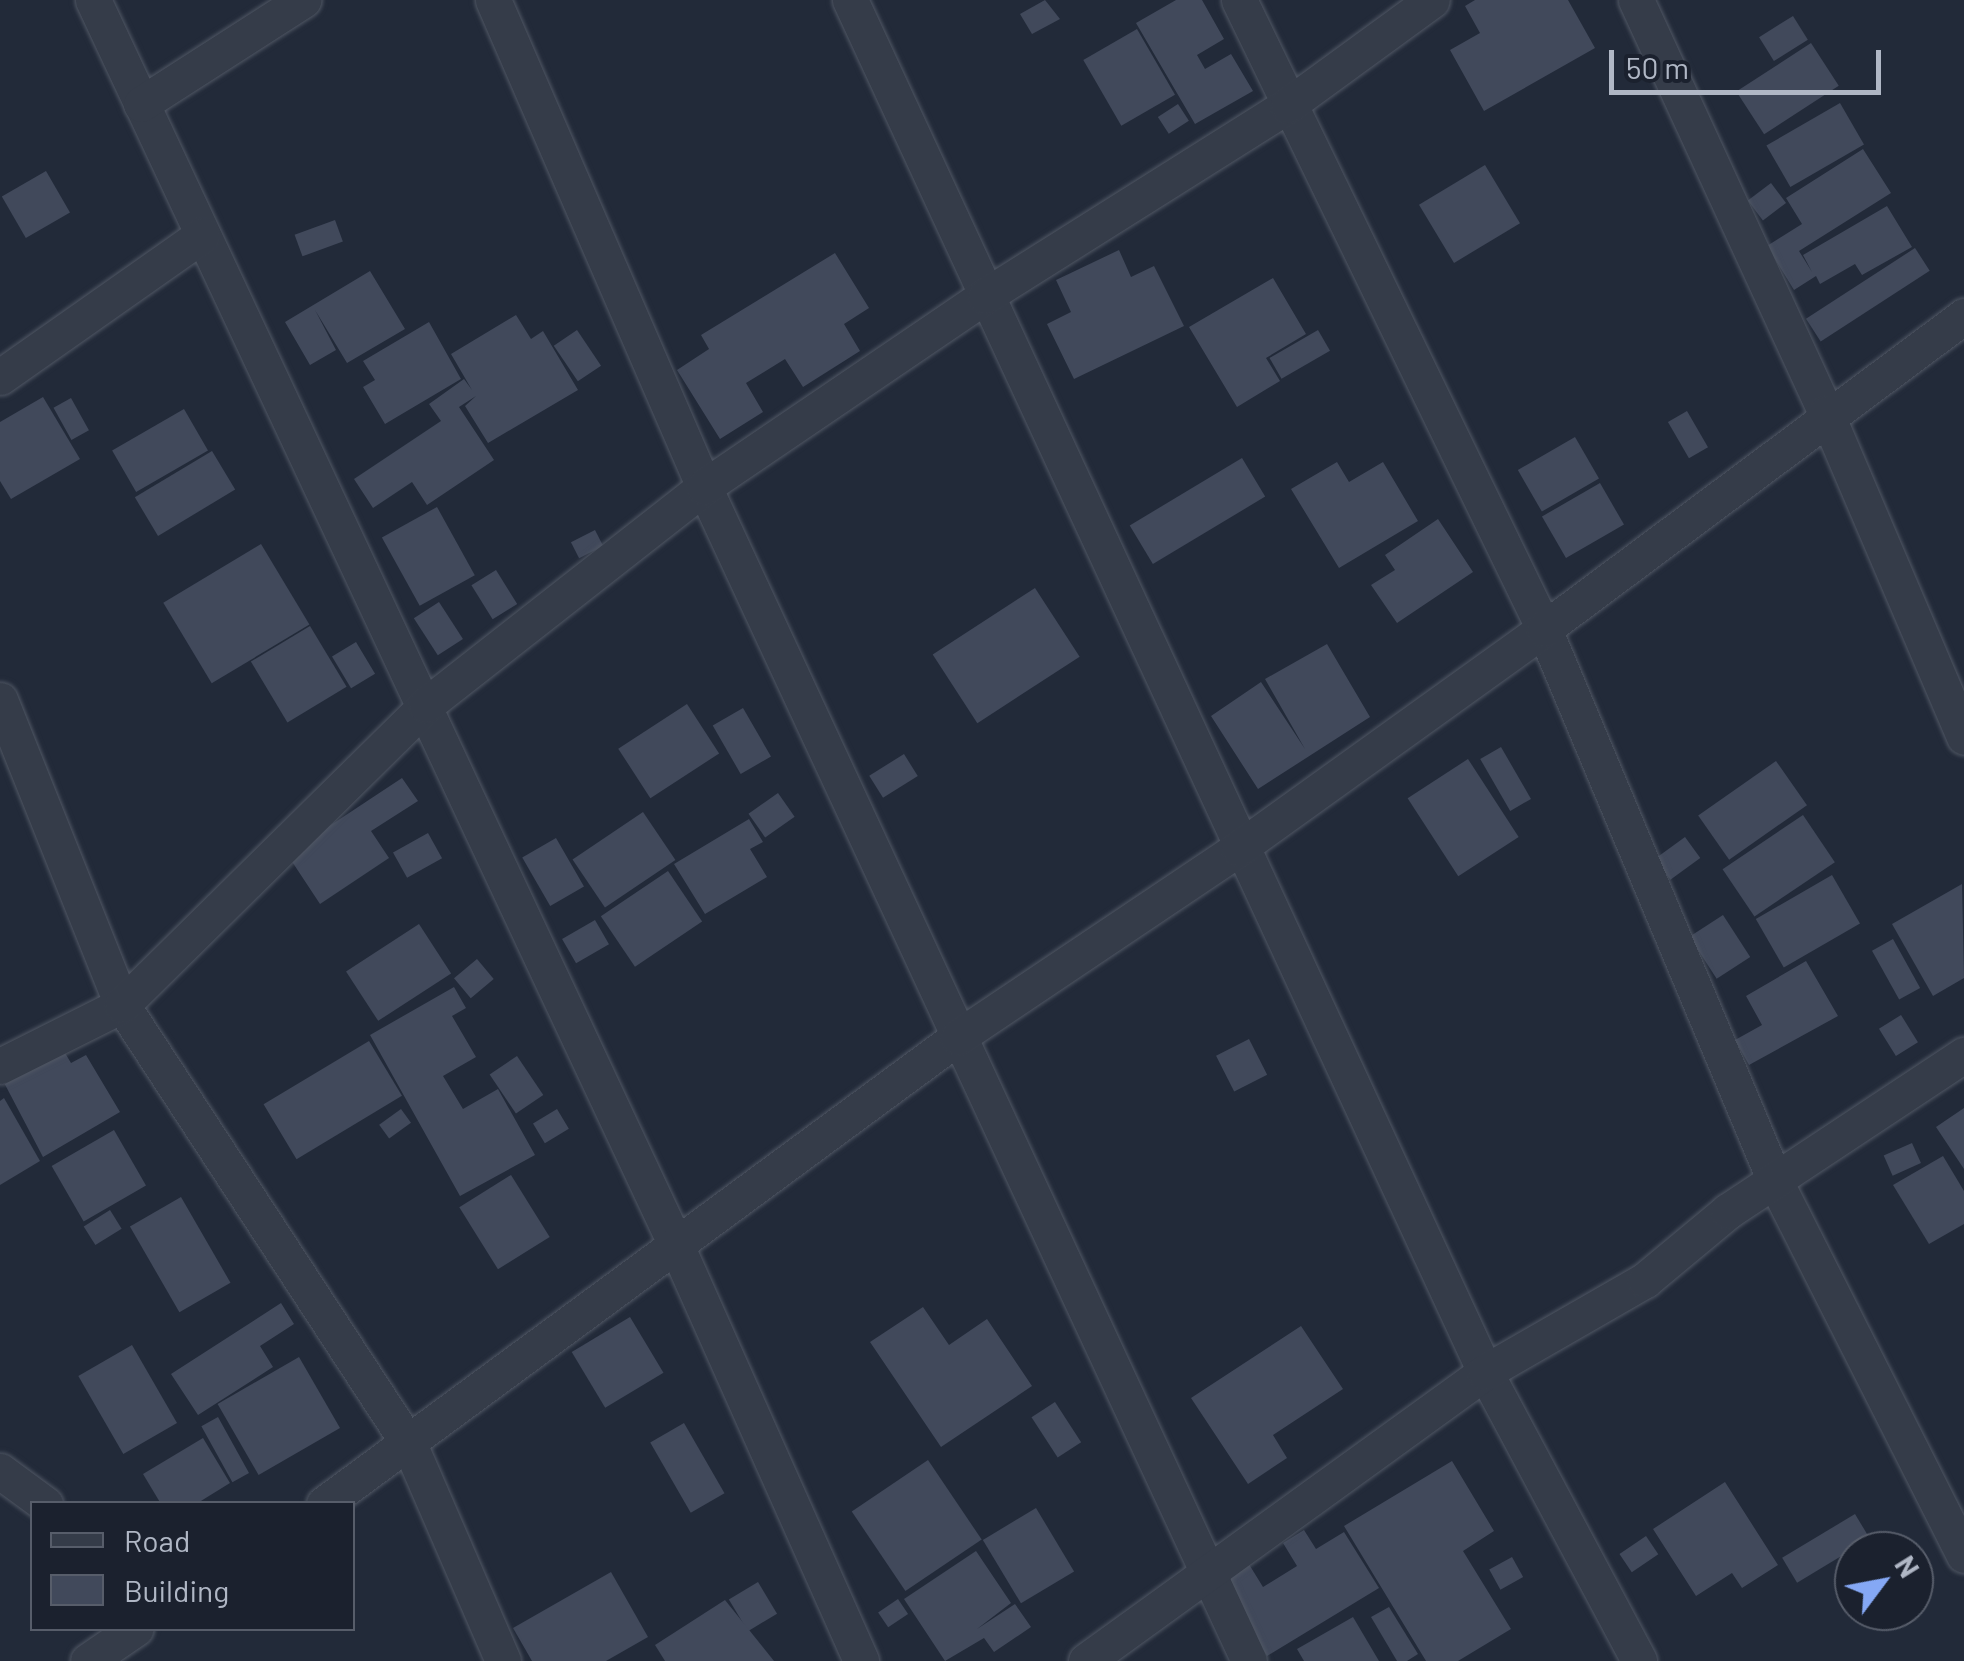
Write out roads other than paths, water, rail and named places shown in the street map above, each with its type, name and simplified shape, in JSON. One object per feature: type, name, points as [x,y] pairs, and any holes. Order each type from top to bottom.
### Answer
[{"type":"street","points":[[93,0],[676,1244],[861,1661]]},
{"type":"street","points":[[141,104],[303,0]]},
{"type":"street","points":[[493,0],[704,487],[1204,1574],[1249,1661]]},
{"type":"street","points":[[850,0],[1239,848],[1486,1372],[1639,1661]]},
{"type":"street","points":[[1239,0],[1544,629],[1775,1181],[1964,1554]]},
{"type":"street","points":[[0,1066],[122,1006],[426,705],[704,487],[986,296],[1288,105],[1432,0]]},
{"type":"street","points":[[1636,0],[1826,413],[1964,737]]},
{"type":"street","points":[[0,377],[202,235]]},
{"type":"street","points":[[328,1501],[410,1446],[958,1037],[1239,848],[1544,629],[1826,413],[1964,316]]},
{"type":"street","points":[[0,700],[122,1006],[410,1446],[503,1661]]},
{"type":"street","points":[[1086,1661],[1486,1372],[1645,1280],[1775,1181],[1964,1055]]},
{"type":"street","points":[[0,1471],[41,1501]]},
{"type":"street","points":[[97,1658],[132,1631]]}]
